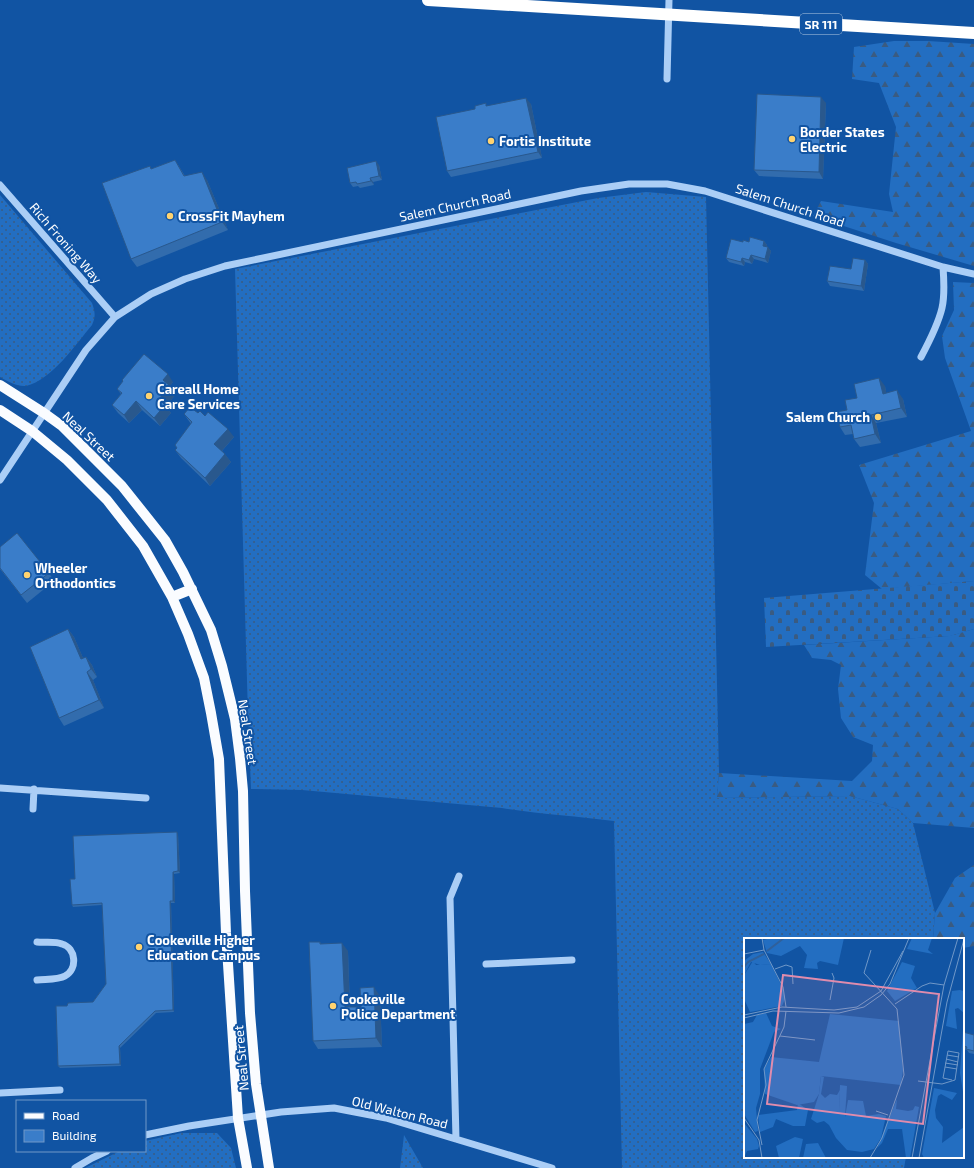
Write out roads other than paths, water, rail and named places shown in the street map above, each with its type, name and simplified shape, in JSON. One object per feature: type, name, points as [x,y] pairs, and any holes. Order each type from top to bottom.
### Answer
[{"type":"highway","name":"SR 111","points":[[428,0],[974,33]]},
{"type":"main road","name":"Neal Street","points":[[0,385],[62,426],[122,486],[165,540],[192,589],[211,630],[222,666],[235,719],[239,750],[243,791],[250,1013],[256,1084],[270,1168]]},
{"type":"main road","name":"Neal Street","points":[[0,410],[32,431],[67,460],[107,500],[143,546],[172,598],[188,634],[204,678],[212,713],[219,759],[226,933],[238,1118],[247,1168]]},
{"type":"main road","points":[[172,598],[192,589]]},
{"type":"street","points":[[667,79],[669,0]]},
{"type":"street","name":"Salem Church Road","points":[[0,480],[86,350],[115,317],[151,294],[185,279],[225,266],[574,193],[629,184],[667,184],[705,191],[943,267],[974,274]]},
{"type":"street","name":"Rich Froning Way","points":[[0,185],[115,317]]},
{"type":"street","points":[[921,358],[933,333],[942,308],[944,287],[943,267]]},
{"type":"street","points":[[0,788],[34,789],[146,798]]},
{"type":"street","points":[[33,809],[34,789]]},
{"type":"street","points":[[456,1139],[450,898],[459,876]]},
{"type":"street","points":[[37,942],[63,944],[71,950],[75,959],[73,969],[66,976],[61,978],[38,980]]},
{"type":"street","points":[[486,964],[572,960]]},
{"type":"street","points":[[0,1093],[60,1090]]},
{"type":"street","name":"Old Walton Road","points":[[146,1135],[238,1118],[281,1112],[334,1108],[386,1118],[552,1168]]},
{"type":"street","points":[[75,1168],[105,1152]]},
{"type":"place","name":"Border States Electric","points":[[792,139]]},
{"type":"place","name":"Fortis Institute","points":[[491,141]]},
{"type":"place","name":"CrossFit Mayhem","points":[[170,216]]},
{"type":"place","name":"Careall Home Care Services","points":[[149,396]]},
{"type":"place","name":"Salem Church","points":[[878,417]]},
{"type":"place","name":"Wheeler Orthodontics","points":[[27,575]]},
{"type":"place","name":"Cookeville Higher Education Campus","points":[[139,947]]},
{"type":"place","name":"Cookeville Police Department","points":[[333,1006]]}]
